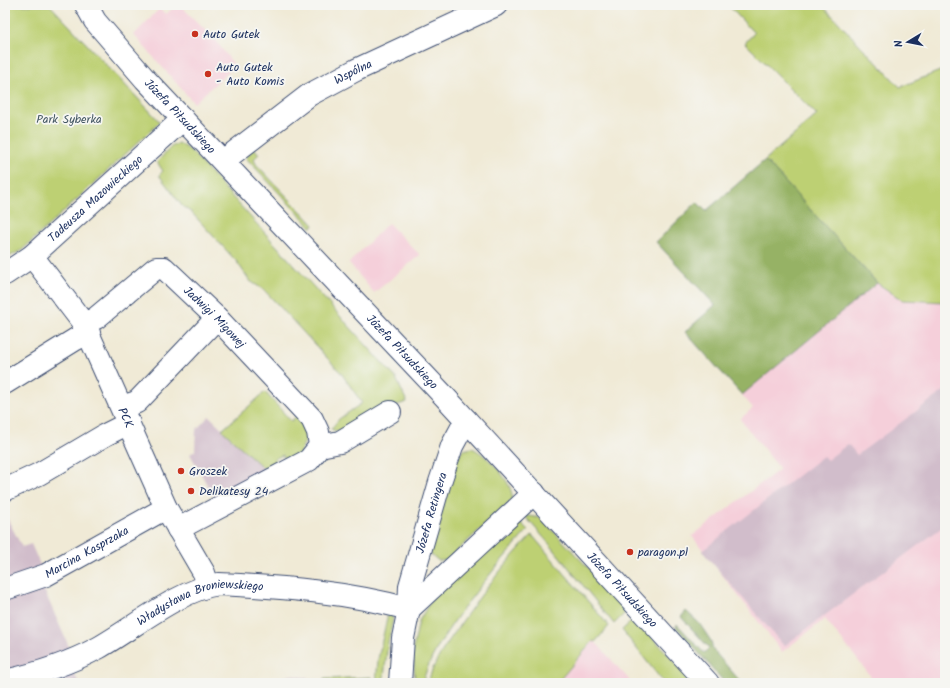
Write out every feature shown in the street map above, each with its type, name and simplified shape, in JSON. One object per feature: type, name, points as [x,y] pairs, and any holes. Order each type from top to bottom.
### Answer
[{"type":"street","name":"Józefa Piłsudskiego","points":[[76,5],[91,13],[140,74],[466,420],[708,683]]},
{"type":"street","name":"Wspólna","points":[[223,161],[309,95],[356,70],[496,5]]},
{"type":"street","name":"Tadeusza Mazowieckiego","points":[[5,274],[32,256],[183,119]]},
{"type":"street","name":"PCK","points":[[32,256],[86,328],[126,415],[166,508],[204,573],[208,585]]},
{"type":"street","name":"Jadwigi Migowej","points":[[5,383],[76,339],[96,318],[156,268],[164,268],[217,318],[312,418],[318,432],[320,446]]},
{"type":"street","points":[[5,490],[39,474],[104,435],[126,415],[217,318]]},
{"type":"street","points":[[178,529],[304,463],[309,460],[320,446],[340,442],[390,412]]},
{"type":"street","name":"Józefa Retingera","points":[[400,683],[403,638],[409,609],[410,586],[452,446],[466,420]]},
{"type":"street","points":[[409,609],[534,493]]},
{"type":"street","name":"Marcina Kasprzaka","points":[[5,589],[46,575],[166,508]]},
{"type":"street","name":"Władysława Broniewskiego","points":[[5,681],[35,674],[73,660],[98,648],[191,592],[208,585],[219,584],[284,587],[325,591],[409,609]]},
{"type":"shaded area","name":"Auto Gutek","points":[[177,5],[180,5],[216,41],[235,66],[194,103],[134,35],[159,9],[166,14]]},
{"type":"shaded area","points":[[388,223],[420,255],[374,293],[349,263]]},
{"type":"shaded area","points":[[877,283],[902,300],[945,302],[945,683],[876,683],[825,619],[782,652],[692,536],[780,469],[740,419],[753,408],[742,395]]},
{"type":"shaded area","points":[[945,390],[945,525],[784,646],[702,551],[823,456],[827,460],[848,444],[857,455]]},
{"type":"shaded area","points":[[209,416],[271,475],[216,501],[190,454],[195,451],[196,430]]},
{"type":"shaded area","points":[[5,514],[22,547],[31,544],[42,569],[5,582]]},
{"type":"shaded area","points":[[41,583],[73,656],[5,673],[5,596]]},
{"type":"shaded area","points":[[594,641],[600,647],[632,683],[557,683]]},
{"type":"shaded area","points":[[72,670],[79,683],[28,683]]},
{"type":"shaded area","points":[[291,675],[319,680],[319,683],[263,683]]},
{"type":"green space","name":"Park Syberka","points":[[5,5],[50,5],[160,122],[22,250],[5,259]]},
{"type":"green space","points":[[728,5],[822,5],[900,87],[945,69],[945,302],[902,300],[877,283],[765,160],[817,115],[745,43],[754,33]]},
{"type":"green space","points":[[179,143],[190,150],[396,378],[407,402],[381,410],[339,432],[331,429],[339,419],[362,403],[341,373],[264,290],[250,281],[237,262],[192,213],[182,206],[159,175],[163,171],[157,162],[171,147]]},
{"type":"green space","points":[[254,148],[259,154],[254,159],[256,164],[314,225],[312,228],[246,158]]},
{"type":"green space","points":[[765,160],[877,283],[742,395],[685,332],[715,305],[656,242],[697,202],[706,211]]},
{"type":"green space","points":[[265,392],[291,421],[300,413],[308,435],[297,459],[287,463],[283,455],[274,459],[278,467],[271,475],[222,430]]},
{"type":"green space","points":[[472,448],[485,456],[498,470],[509,486],[512,493],[512,500],[447,560],[439,561],[430,554],[454,465],[463,450]]},
{"type":"green space","points":[[524,515],[541,518],[628,610],[614,624],[552,547]]},
{"type":"green space","points":[[515,517],[528,530],[500,562],[451,626],[428,666],[423,683],[415,683],[413,649],[419,621],[431,600]]},
{"type":"green space","points":[[532,535],[609,626],[595,642],[593,641],[557,683],[428,683],[433,668],[441,653],[467,614],[503,568]]},
{"type":"green space","points":[[686,611],[699,623],[711,641],[713,650],[742,683],[725,683],[676,627],[677,624],[704,653],[709,648],[681,617]]},
{"type":"green space","points":[[388,613],[392,615],[393,620],[388,643],[384,677],[380,683],[376,683],[378,659]]},
{"type":"green space","points":[[635,618],[694,683],[664,683],[622,630]]},
{"type":"green space","points":[[371,677],[370,683],[324,683],[324,679]]},
{"type":"place","name":"Auto Gutek","points":[[195,34]]},
{"type":"place","name":"Auto Gutek - Auto Komis","points":[[208,74]]},
{"type":"place","name":"Groszek","points":[[181,471]]},
{"type":"place","name":"Delikatesy 24","points":[[191,491]]},
{"type":"place","name":"paragon.pl","points":[[630,552]]}]
